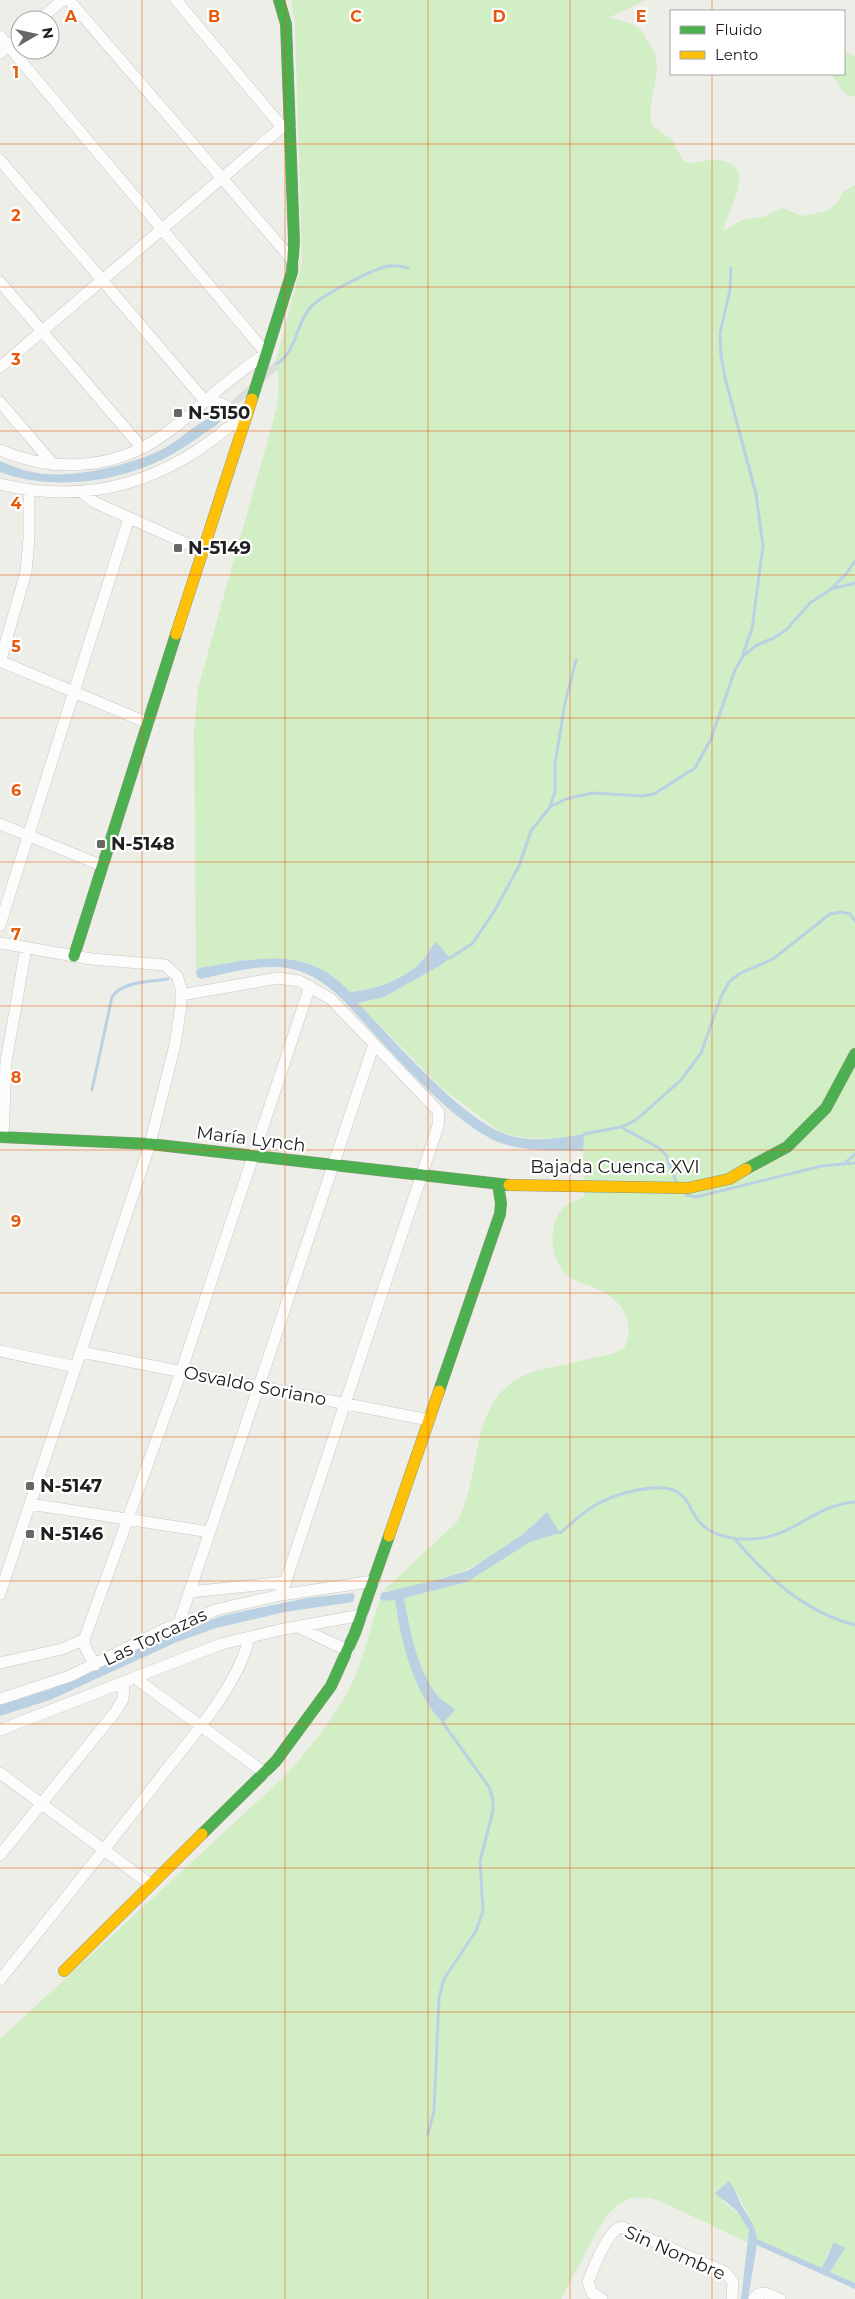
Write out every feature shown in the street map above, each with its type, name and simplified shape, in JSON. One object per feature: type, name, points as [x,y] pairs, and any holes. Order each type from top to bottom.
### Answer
[{"type":"street","points":[[51,10],[63,0]]},
{"type":"street","points":[[69,0],[294,262]]},
{"type":"street","points":[[176,0],[286,127]]},
{"type":"street","points":[[74,956],[294,262],[286,127],[286,24],[279,0]]},
{"type":"street","points":[[0,36],[4,49],[162,229],[266,353]]},
{"type":"street","points":[[0,367],[222,178],[286,127]]},
{"type":"street","points":[[0,160],[205,401],[225,404],[235,413],[240,436]]},
{"type":"street","points":[[0,282],[142,448]]},
{"type":"street","points":[[0,450],[23,459],[54,465],[112,460],[142,448],[170,431],[266,353]]},
{"type":"street","points":[[0,402],[54,465]]},
{"type":"street","points":[[0,484],[29,491],[64,494],[82,492],[137,479],[187,457],[238,420]]},
{"type":"street","points":[[29,491],[29,538],[26,572],[0,661],[148,723]]},
{"type":"street","points":[[82,492],[94,502],[203,551]]},
{"type":"street","points":[[0,925],[129,518]]},
{"type":"street","points":[[0,824],[103,866]]},
{"type":"street","points":[[0,943],[74,956],[165,965],[178,976],[181,994],[178,1031],[150,1144],[0,1594]]},
{"type":"street","points":[[2,1137],[6,1062],[5,1030],[26,948]]},
{"type":"street","points":[[181,994],[278,978],[300,981],[331,999],[439,1112],[438,1126],[282,1595]]},
{"type":"street","points":[[95,1665],[84,1645],[85,1639],[181,1372],[310,986]]},
{"type":"street","points":[[179,1623],[374,1044]]},
{"type":"street","name":"Bajada Cuenca XVI","points":[[498,1185],[688,1188],[729,1179],[771,1158],[787,1147],[815,1121],[826,1108],[855,1054]]},
{"type":"street","name":"María Lynch","points":[[2,1137],[150,1144],[498,1185]]},
{"type":"street","points":[[64,1971],[150,1884],[265,1773],[286,1750],[319,1704],[348,1651],[374,1581],[500,1214],[501,1203],[498,1185]]},
{"type":"street","points":[[0,1351],[76,1367]]},
{"type":"street","name":"Osvaldo Soriano","points":[[81,1352],[429,1420]]},
{"type":"street","points":[[30,1504],[210,1532]]},
{"type":"street","name":"Las Torcazas","points":[[0,1699],[44,1686],[95,1665],[179,1623],[219,1609],[282,1595],[374,1581]]},
{"type":"street","points":[[190,1592],[286,1582]]},
{"type":"street","points":[[0,1730],[193,1654],[249,1637],[362,1615]]},
{"type":"street","points":[[298,1627],[348,1651]]},
{"type":"street","points":[[0,1980],[104,1851],[200,1726],[241,1664],[249,1637]]},
{"type":"street","points":[[0,1663],[62,1649],[85,1639]]},
{"type":"street","points":[[130,1680],[200,1726],[265,1773]]},
{"type":"street","points":[[0,1855],[116,1711],[130,1680]]},
{"type":"street","points":[[0,1773],[150,1884]]},
{"type":"street","name":"Sin Nombre","points":[[602,2299],[592,2293],[589,2288],[590,2276],[610,2235],[617,2228],[622,2227],[725,2272],[732,2278],[732,2299]]},
{"type":"street","points":[[758,2296],[780,2299]]},
{"type":"green space","points":[[291,0],[646,0],[608,18],[638,27],[655,53],[657,73],[651,104],[650,115],[652,125],[673,141],[682,159],[687,163],[710,160],[726,162],[735,167],[739,175],[739,185],[723,231],[742,220],[763,217],[782,208],[802,216],[827,211],[837,203],[843,192],[855,185],[855,2283],[830,2272],[840,2257],[829,2250],[822,2268],[757,2239],[754,2226],[736,2189],[722,2201],[743,2218],[748,2229],[749,2243],[660,2201],[633,2198],[623,2202],[607,2216],[561,2299],[0,2299],[0,2039],[285,1776],[325,1727],[343,1700],[357,1672],[380,1599],[383,1601],[395,1600],[407,1654],[417,1681],[430,1706],[455,1710],[437,1695],[424,1673],[412,1635],[404,1598],[466,1582],[530,1542],[560,1533],[547,1513],[506,1547],[473,1566],[439,1580],[402,1589],[383,1591],[457,1522],[466,1502],[486,1417],[496,1399],[511,1384],[532,1372],[615,1353],[624,1348],[628,1338],[627,1320],[619,1305],[604,1292],[570,1277],[561,1269],[554,1252],[554,1223],[558,1215],[567,1204],[584,1197],[583,1134],[530,1138],[499,1131],[442,1088],[357,1002],[384,997],[441,965],[429,950],[419,964],[402,977],[377,987],[350,992],[333,977],[316,967],[298,961],[260,959],[199,968],[196,971],[194,732],[198,688],[277,407],[279,384],[276,360],[302,262],[295,25]]},
{"type":"green space","points":[[845,51],[855,56],[855,97],[845,94],[832,75],[845,75]]},
{"type":"water","points":[[217,415],[221,419],[218,424],[187,446],[148,466],[127,473],[106,478],[62,482],[20,478],[0,472],[0,461],[27,471],[51,474],[85,472],[119,465],[165,448],[197,425]]},
{"type":"water","points":[[436,942],[450,958],[384,997],[358,1003],[429,1077],[470,1113],[508,1135],[527,1139],[546,1139],[584,1134],[583,1151],[521,1148],[501,1143],[485,1135],[451,1111],[402,1063],[343,1000],[320,981],[307,974],[293,969],[267,967],[201,979],[197,977],[196,971],[199,968],[260,959],[298,961],[316,967],[333,977],[350,992],[359,991],[384,984],[409,972],[419,964]]},
{"type":"water","points":[[547,1512],[560,1533],[530,1542],[467,1582],[404,1598],[415,1648],[424,1673],[437,1695],[455,1710],[443,1723],[433,1711],[416,1682],[405,1649],[395,1600],[383,1601],[380,1599],[381,1593],[441,1579],[469,1570],[522,1535]]},
{"type":"water","points":[[353,1593],[355,1596],[353,1602],[285,1612],[216,1628],[177,1642],[50,1700],[0,1716],[0,1705],[51,1689],[176,1632],[225,1615],[307,1598]]},
{"type":"water","points":[[729,2181],[753,2225],[757,2239],[822,2268],[834,2242],[845,2248],[830,2272],[855,2283],[855,2289],[757,2245],[748,2299],[741,2299],[749,2230],[737,2211],[715,2193]]},
{"type":"pier","points":[[276,360],[278,369],[221,419],[217,415]]},
{"type":"waterway","points":[[277,364],[284,358],[292,345],[304,316],[323,297],[381,268],[389,266],[408,268]]},
{"type":"waterway","points":[[731,268],[730,290],[720,333],[721,355],[725,378],[756,494],[763,546],[752,629],[743,654]]},
{"type":"waterway","points":[[550,807],[566,799],[592,793],[643,796],[654,794],[695,768],[711,739],[735,670],[743,656],[757,645],[774,638],[787,629],[810,603],[830,590],[846,574],[855,561]]},
{"type":"waterway","points":[[831,589],[855,583]]},
{"type":"waterway","points":[[450,958],[472,944],[495,910],[519,866],[531,831],[550,807],[555,792],[555,764],[565,703],[576,660]]},
{"type":"waterway","points":[[584,1134],[621,1127],[636,1120],[681,1080],[701,1053],[721,997],[729,982],[739,974],[773,959],[830,914],[842,912],[850,914],[855,921]]},
{"type":"waterway","points":[[92,1090],[112,997],[130,985],[168,979]]},
{"type":"waterway","points":[[621,1127],[659,1148],[666,1155],[677,1184]]},
{"type":"waterway","points":[[846,1162],[855,1154]]},
{"type":"waterway","points":[[686,1195],[696,1197],[822,1166],[855,1163]]},
{"type":"waterway","points":[[560,1533],[583,1513],[599,1503],[627,1492],[651,1488],[671,1489],[679,1493],[696,1517],[709,1530],[723,1536],[738,1539],[753,1539],[780,1533],[828,1508],[855,1502]]},
{"type":"waterway","points":[[734,1538],[773,1579],[803,1602],[837,1619],[855,1625]]},
{"type":"waterway","points":[[428,2134],[434,2111],[439,1998],[444,1979],[476,1931],[483,1911],[480,1861],[493,1811],[493,1800],[489,1787],[443,1723]]},
{"type":"traffic: fast","points":[[252,399],[292,272],[294,241],[286,24],[279,0]]},
{"type":"traffic: fast","points":[[74,956],[176,634]]},
{"type":"traffic: fast","points":[[746,1169],[787,1147],[826,1108],[855,1054]]},
{"type":"traffic: fast","points":[[0,1137],[150,1144],[509,1185]]},
{"type":"traffic: fast","points":[[439,1391],[500,1214],[501,1203],[498,1185]]},
{"type":"traffic: fast","points":[[202,1834],[276,1761],[331,1686],[355,1633],[389,1536]]},
{"type":"traffic: slow","points":[[176,634],[252,399]]},
{"type":"traffic: slow","points":[[509,1185],[688,1188],[729,1179],[746,1169]]},
{"type":"traffic: slow","points":[[389,1536],[439,1391]]},
{"type":"traffic: slow","points":[[64,1971],[202,1834]]},
{"type":"place","name":"N-5150","points":[[178,413]]},
{"type":"place","name":"N-5149","points":[[178,548]]},
{"type":"place","name":"N-5148","points":[[101,844]]},
{"type":"place","name":"N-5147","points":[[30,1486]]},
{"type":"place","name":"N-5146","points":[[30,1534]]}]
